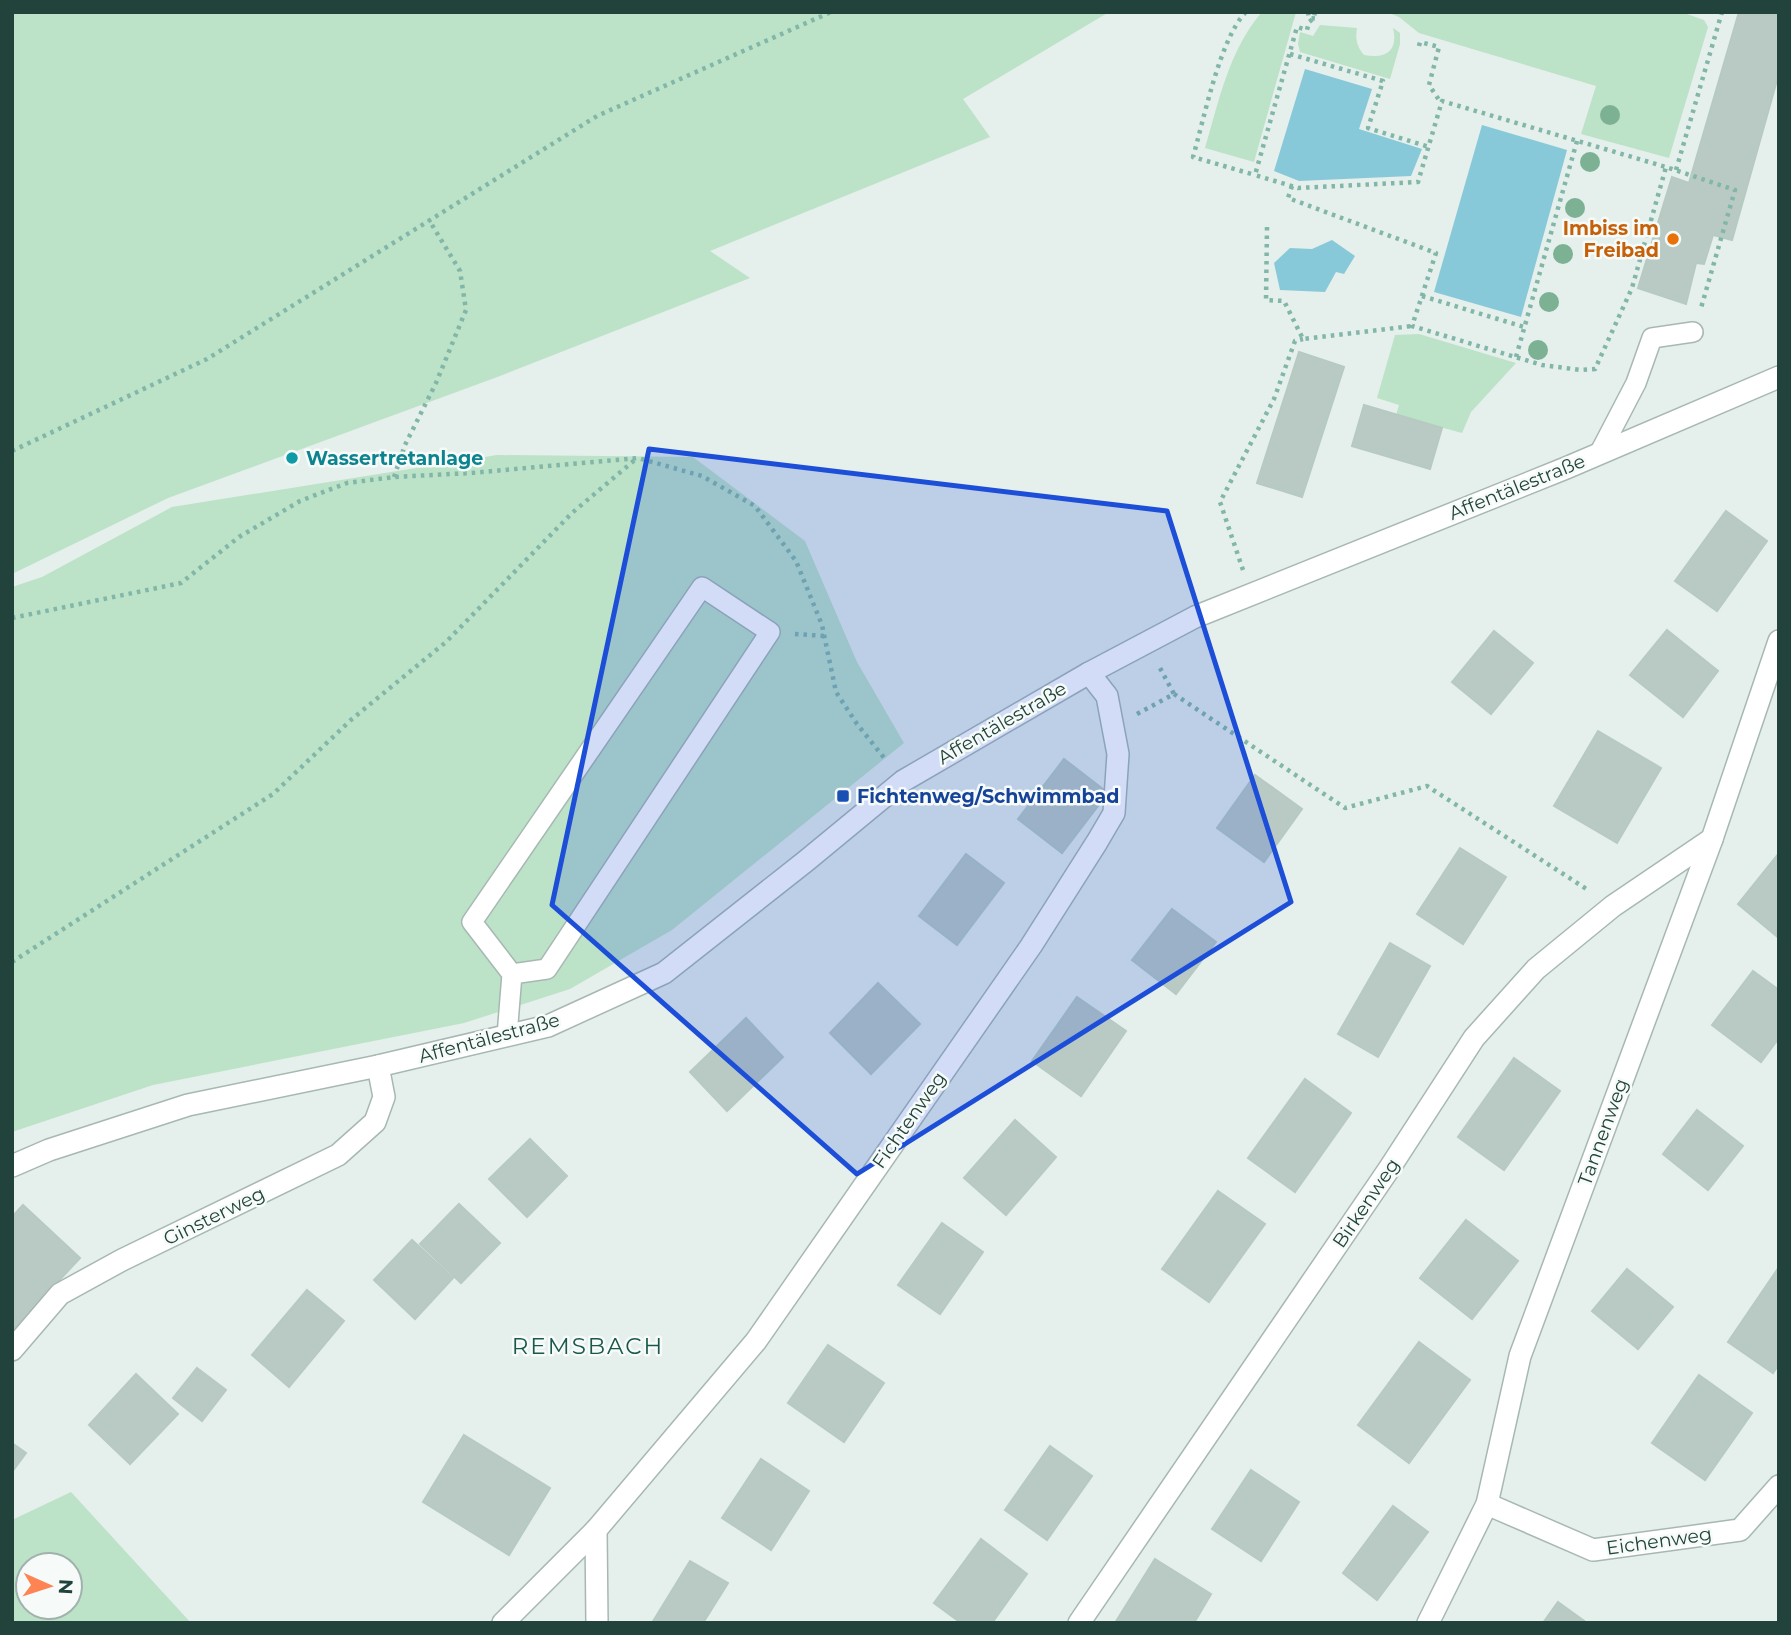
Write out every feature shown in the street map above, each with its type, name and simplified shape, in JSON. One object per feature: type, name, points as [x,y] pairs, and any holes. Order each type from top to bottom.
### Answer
[{"type":"street","name":"Affentälestraße","points":[[12,1166],[49,1150],[188,1105],[378,1066],[548,1026],[664,973],[806,862],[903,781],[1089,673],[1195,617],[1599,454],[1779,377]]},
{"type":"street","name":"Tannenweg","points":[[1428,1623],[1487,1504],[1520,1356],[1712,839],[1779,640]]},
{"type":"street","name":"Fichtenweg","points":[[503,1623],[596,1530],[756,1341],[1053,912],[1114,813],[1118,754],[1107,696],[1089,673]]},
{"type":"street","name":"Birkenweg","points":[[1079,1623],[1390,1169],[1474,1038],[1536,969],[1613,906],[1712,839]]},
{"type":"street","name":"Ginsterweg","points":[[12,1350],[60,1293],[338,1155],[375,1122],[384,1097],[378,1066]]},
{"type":"street","name":"Eichenweg","points":[[1487,1504],[1593,1550],[1740,1530],[1779,1486]]},
{"type":"street","points":[[596,1530],[597,1623]]},
{"type":"lane","points":[[1599,454],[1636,383],[1651,338],[1693,332]]},
{"type":"lane","points":[[507,1036],[512,974],[472,922],[702,587],[770,632],[547,969],[512,974]]},
{"type":"path","points":[[12,451],[206,359],[597,116],[831,12]]},
{"type":"path","points":[[1246,12],[1225,46],[1193,157],[1292,186],[1418,182],[1441,104],[1429,86],[1440,47],[1426,46]]},
{"type":"path","points":[[1308,12],[1309,18],[1316,17]]},
{"type":"path","points":[[1676,170],[1722,12]]},
{"type":"path","points":[[1255,175],[1297,27],[1307,30],[1309,22],[1316,17]]},
{"type":"path","points":[[1290,54],[1383,81],[1368,128],[1429,147]]},
{"type":"path","points":[[1441,104],[1442,102],[1666,167],[1735,190],[1693,332]]},
{"type":"path","points":[[1516,357],[1577,141]]},
{"type":"path","points":[[1252,593],[1220,502],[1274,399],[1295,341],[1412,326],[1542,365],[1595,369],[1632,288],[1666,167]]},
{"type":"path","points":[[1292,186],[1288,198],[1436,253],[1412,326]]},
{"type":"path","points":[[394,477],[405,445],[436,383],[466,310],[460,271],[429,220]]},
{"type":"path","points":[[1267,227],[1266,300],[1284,301],[1303,339]]},
{"type":"path","points":[[1422,296],[1524,327]]},
{"type":"path","points":[[12,962],[273,794],[352,719],[446,642],[572,513],[638,458]]},
{"type":"path","points":[[12,618],[181,583],[239,537],[300,500],[347,483],[638,458],[702,476],[755,506],[796,561],[822,625],[836,692],[857,724],[903,781]]},
{"type":"path","points":[[1146,643],[1174,694],[1345,808],[1427,786],[1613,906]]},
{"type":"path","points":[[1113,727],[1174,694]]},
{"type":"highlighted area","points":[[649,449],[1167,511],[1291,902],[857,1174],[552,905]]},
{"type":"green space","points":[[12,12],[1109,12],[963,99],[990,137],[710,251],[750,278],[500,376],[168,498],[12,574]]},
{"type":"green space","points":[[1262,12],[1296,12],[1254,162],[1205,148],[1233,59]]},
{"type":"green space","points":[[1387,12],[1681,12],[1704,20],[1708,27],[1669,158],[1581,134],[1596,86],[1419,33],[1399,17]]},
{"type":"green space","points":[[1320,25],[1357,28],[1356,39],[1360,49],[1364,55],[1371,56],[1384,55],[1392,48],[1393,28],[1400,33],[1400,44],[1390,79],[1300,52],[1300,32],[1313,36]]},
{"type":"green space","points":[[1419,334],[1516,363],[1471,412],[1462,433],[1396,415],[1399,405],[1377,398],[1395,335]]},
{"type":"green space","points":[[497,455],[693,457],[805,541],[857,662],[904,743],[672,930],[570,989],[464,1023],[153,1085],[12,1132],[12,587],[42,577],[172,507]]},
{"type":"green space","points":[[71,1492],[191,1623],[12,1623],[12,1520]]},
{"type":"water","points":[[1305,69],[1372,89],[1359,129],[1422,149],[1411,176],[1299,181],[1274,171]]},
{"type":"water","points":[[1482,125],[1567,150],[1521,317],[1434,292]]},
{"type":"water","points":[[1332,240],[1355,256],[1344,274],[1336,272],[1325,292],[1280,290],[1274,263],[1290,248],[1312,249]]},
{"type":"building","points":[[1739,12],[1779,12],[1779,73],[1732,240],[1713,235],[1704,264],[1696,263],[1686,304],[1638,288],[1672,177],[1689,183]]},
{"type":"building","points":[[1299,352],[1344,367],[1302,497],[1257,483]]},
{"type":"building","points":[[1364,405],[1442,428],[1430,469],[1352,446]]},
{"type":"building","points":[[1726,511],[1767,541],[1717,611],[1675,581]]},
{"type":"building","points":[[1667,630],[1718,671],[1683,717],[1630,675]]},
{"type":"building","points":[[1494,631],[1533,663],[1491,714],[1452,682]]},
{"type":"building","points":[[1598,731],[1661,768],[1617,843],[1554,806]]},
{"type":"building","points":[[1064,759],[1108,793],[1062,853],[1018,819]]},
{"type":"building","points":[[1255,775],[1302,809],[1264,862],[1217,828]]},
{"type":"building","points":[[1460,848],[1506,877],[1463,944],[1417,914]]},
{"type":"building","points":[[1779,853],[1779,938],[1738,904]]},
{"type":"building","points":[[966,854],[1004,883],[957,945],[919,916]]},
{"type":"building","points":[[1172,909],[1216,942],[1176,994],[1132,960]]},
{"type":"building","points":[[1390,943],[1430,966],[1378,1057],[1338,1034]]},
{"type":"building","points":[[1753,971],[1779,990],[1779,1038],[1761,1062],[1712,1025]]},
{"type":"building","points":[[878,983],[920,1024],[871,1074],[830,1033]]},
{"type":"building","points":[[1077,997],[1126,1031],[1081,1096],[1032,1061]]},
{"type":"building","points":[[746,1018],[783,1057],[727,1111],[690,1072]]},
{"type":"building","points":[[1514,1058],[1560,1091],[1504,1170],[1458,1137]]},
{"type":"building","points":[[1305,1079],[1351,1113],[1295,1192],[1248,1158]]},
{"type":"building","points":[[1697,1110],[1743,1146],[1708,1190],[1663,1154]]},
{"type":"building","points":[[1015,1120],[1056,1157],[1006,1215],[964,1178]]},
{"type":"building","points":[[530,1139],[567,1176],[527,1217],[489,1179]]},
{"type":"building","points":[[1218,1191],[1265,1224],[1209,1302],[1162,1269]]},
{"type":"building","points":[[459,1204],[500,1243],[461,1283],[420,1244]]},
{"type":"building","points":[[23,1205],[80,1258],[12,1331],[12,1217]]},
{"type":"building","points":[[1466,1220],[1518,1261],[1472,1319],[1420,1278]]},
{"type":"building","points":[[942,1223],[983,1252],[940,1314],[898,1285]]},
{"type":"building","points":[[412,1240],[453,1278],[415,1319],[374,1280]]},
{"type":"building","points":[[1779,1267],[1779,1364],[1773,1373],[1728,1342]]},
{"type":"building","points":[[1627,1269],[1673,1307],[1638,1349],[1592,1311]]},
{"type":"building","points":[[307,1290],[344,1321],[289,1387],[252,1355]]},
{"type":"building","points":[[1419,1342],[1470,1380],[1409,1463],[1358,1425]]},
{"type":"building","points":[[828,1345],[884,1383],[844,1442],[788,1403]]},
{"type":"building","points":[[197,1368],[226,1390],[202,1421],[173,1398]]},
{"type":"building","points":[[136,1374],[178,1414],[130,1464],[89,1425]]},
{"type":"building","points":[[1699,1375],[1752,1413],[1705,1480],[1652,1443]]},
{"type":"building","points":[[464,1435],[550,1488],[509,1555],[423,1502]]},
{"type":"building","points":[[12,1443],[26,1453],[12,1472]]},
{"type":"building","points":[[1050,1446],[1092,1476],[1047,1540],[1005,1510]]},
{"type":"building","points":[[761,1459],[809,1491],[771,1550],[722,1518]]},
{"type":"building","points":[[1251,1470],[1299,1502],[1261,1561],[1212,1529]]},
{"type":"building","points":[[1393,1506],[1428,1532],[1377,1600],[1343,1573]]},
{"type":"building","points":[[981,1539],[1027,1574],[992,1623],[961,1623],[934,1603]]},
{"type":"building","points":[[1155,1559],[1211,1594],[1194,1623],[1115,1623]]},
{"type":"building","points":[[690,1561],[728,1583],[703,1623],[652,1623]]},
{"type":"building","points":[[1558,1602],[1587,1623],[1543,1623]]},
{"type":"place","name":"Imbiss im Freibad","points":[[1673,239]]},
{"type":"place","name":"Wassertretanlage","points":[[292,458]]},
{"type":"place","name":"Fichtenweg/Schwimmbad","points":[[843,796]]},
{"type":"district","name":"REMSBACH","points":[[588,1346]]}]
